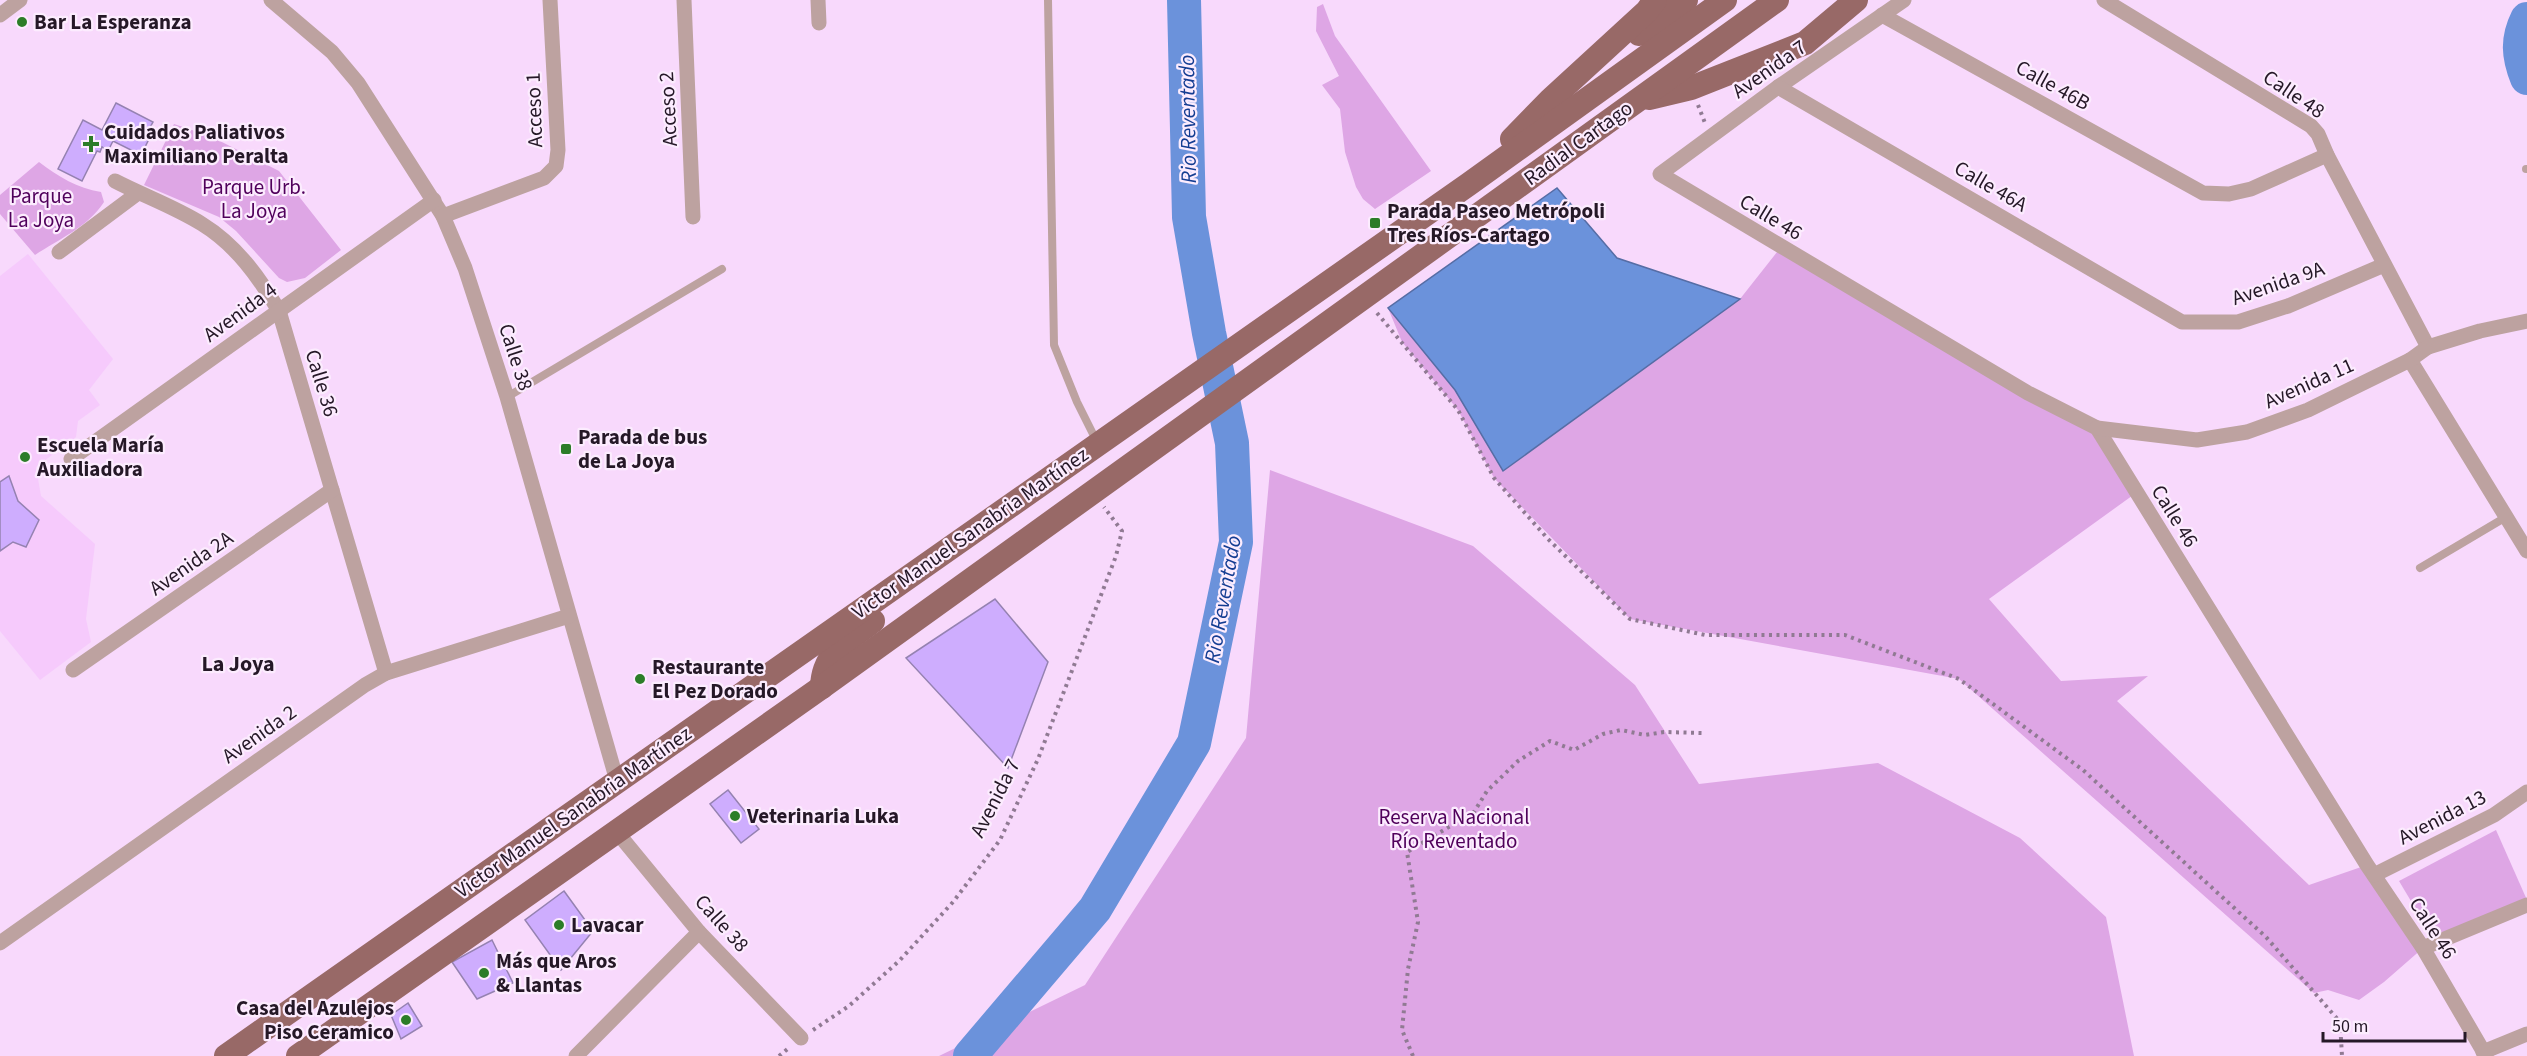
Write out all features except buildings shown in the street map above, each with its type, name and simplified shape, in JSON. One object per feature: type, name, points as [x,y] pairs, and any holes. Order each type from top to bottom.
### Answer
[{"type":"main road","points":[[1469,184],[1550,100],[1647,11],[1655,0]]},
{"type":"main road","points":[[1550,100],[1686,0]]},
{"type":"main road","name":"Radial Cartago","points":[[1184,382],[1469,184],[1725,0]]},
{"type":"main road","name":"Radial Cartago","points":[[1203,412],[1778,0]]},
{"type":"main road","points":[[1635,102],[1691,88],[1805,43],[1856,0]]},
{"type":"main road","name":"Victor Manuel Sanabria Martínez","points":[[226,1056],[1184,382]]},
{"type":"main road","name":"Victor Manuel Sanabria Martínez","points":[[298,1056],[822,687],[1203,412]]},
{"type":"main road","points":[[822,687],[822,672],[830,658],[849,638],[908,595],[916,582],[913,573]]},
{"type":"street","points":[[0,15],[20,0]]},
{"type":"street","name":"Calle 38","points":[[271,0],[332,51],[358,83],[443,216],[465,268],[507,397],[617,781]]},
{"type":"street","name":"Acceso 1","points":[[443,216],[544,178],[556,166],[558,150],[550,0]]},
{"type":"street","name":"Acceso 2","points":[[684,0],[693,217]]},
{"type":"street","points":[[818,0],[819,23]]},
{"type":"street","name":"Avenida 7","points":[[1660,174],[1778,87],[1904,0]]},
{"type":"street","name":"Calle 48","points":[[2104,0],[2311,126],[2318,134],[2428,347]]},
{"type":"street","name":"Calle 46B","points":[[1882,15],[2203,193],[2229,194],[2251,189],[2327,155]]},
{"type":"street","name":"Calle 46A","points":[[1778,87],[2182,322]]},
{"type":"street","name":"Calle 46","points":[[1660,174],[2028,393],[2097,428],[2374,875],[2422,948],[2484,1054]]},
{"type":"street","name":"Calle 36","points":[[115,181],[186,215],[219,236],[243,258],[266,288],[279,311],[386,673]]},
{"type":"street","points":[[59,252],[138,193]]},
{"type":"street","name":"Avenida 4","points":[[71,459],[434,200]]},
{"type":"street","name":"Avenida 9A","points":[[2182,322],[2238,322],[2288,306],[2384,265]]},
{"type":"street","name":"Avenida 11","points":[[2097,428],[2197,440],[2247,432],[2308,410],[2410,360],[2428,347],[2480,331],[2527,321]]},
{"type":"street","points":[[2410,360],[2527,551]]},
{"type":"street","name":"Avenida 2A","points":[[74,670],[332,490]]},
{"type":"street","name":"Avenida 2","points":[[0,943],[365,685],[386,673],[569,616]]},
{"type":"street","name":"Avenida 13","points":[[2374,875],[2494,815],[2527,792]]},
{"type":"street","name":"Calle 38","points":[[616,831],[699,932],[801,1038]]},
{"type":"street","points":[[2422,948],[2527,905]]},
{"type":"street","points":[[576,1056],[699,932]]},
{"type":"street","points":[[2484,1054],[2527,1034]]},
{"type":"lane","points":[[1048,0],[1054,345],[1077,402],[1097,443]]},
{"type":"lane","points":[[507,397],[722,269]]},
{"type":"lane","points":[[2420,568],[2506,517]]},
{"type":"path","points":[[1691,88],[1710,137]]},
{"type":"path","points":[[1356,303],[1458,410],[1494,478],[1548,539],[1630,619],[1705,634],[1845,635],[1959,679],[2083,770],[2266,937],[2340,1022],[2342,1056]]},
{"type":"path","name":"Avenida 7","points":[[779,1056],[801,1038],[849,1006],[900,960],[953,902],[1000,840],[1038,759],[1116,556],[1122,531],[1092,492]]},
{"type":"path","points":[[1413,1056],[1402,1030],[1408,969],[1418,922],[1407,852],[1474,812],[1487,791],[1518,761],[1550,741],[1575,750],[1603,734],[1621,730],[1644,735],[1664,732],[1702,733]]},
{"type":"shaded area","name":"Escuela María Auxiliadora","points":[[28,254],[113,359],[89,390],[100,405],[78,421],[76,437],[36,467],[41,496],[95,544],[86,619],[91,642],[40,680],[0,631],[0,276]]},
{"type":"green space","points":[[1323,4],[1335,36],[1431,171],[1375,209],[1363,199],[1356,187],[1345,152],[1340,109],[1322,85],[1339,76],[1316,31],[1317,7]]},
{"type":"green space","name":"Parque Urb. La Joya","points":[[174,124],[210,136],[279,171],[341,250],[305,278],[287,282],[279,278],[236,231],[219,217],[144,185]]},
{"type":"green space","name":"Parque La Joya","points":[[39,162],[68,181],[101,192],[104,202],[81,226],[35,255],[0,214],[0,195]]},
{"type":"green space","points":[[1557,188],[1617,258],[1740,299],[1781,247],[2097,428],[2136,493],[1989,599],[2061,681],[2148,676],[2117,701],[2309,885],[2367,865],[2423,948],[2359,1000],[2328,990],[2314,993],[1959,679],[1630,619],[1494,478],[1458,410],[1402,342],[1388,308]]},
{"type":"green space","name":"Reserva Nacional Río Reventado","points":[[1270,470],[1473,546],[1635,685],[1699,784],[1878,763],[2020,838],[2106,917],[2134,1056],[939,1056],[1085,985],[1246,738]]},
{"type":"green space","points":[[2496,830],[2527,900],[2436,943],[2399,881]]},
{"type":"water","points":[[1557,188],[1617,258],[1740,299],[1503,471],[1455,390],[1388,308]]},
{"type":"waterway","name":"Rio Reventado","points":[[970,1056],[1095,909],[1194,743],[1236,542],[1232,443],[1209,333],[1189,217],[1184,0]]},
{"type":"waterway","points":[[2527,19],[2520,41],[2522,62],[2527,78]]},
{"type":"place","name":"Bar La Esperanza","points":[[22,22]]},
{"type":"place","name":"Cuidados Paliativos Maximiliano Peralta","points":[[91,144]]},
{"type":"place","name":"Parada Paseo Metrópoli Tres Ríos-Cartago","points":[[1375,223]]},
{"type":"place","name":"Parada de bus de La Joya","points":[[566,449]]},
{"type":"place","name":"Escuela María Auxiliadora","points":[[25,457]]},
{"type":"place","name":"Restaurante El Pez Dorado","points":[[640,679]]},
{"type":"place","name":"Veterinaria Luka","points":[[735,816]]},
{"type":"place","name":"Lavacar","points":[[559,925]]},
{"type":"place","name":"Más que Aros & Llantas","points":[[484,973]]},
{"type":"place","name":"Casa del Azulejos Piso Ceramico","points":[[406,1020]]},
{"type":"district","name":"La Joya","points":[[238,663]]}]
